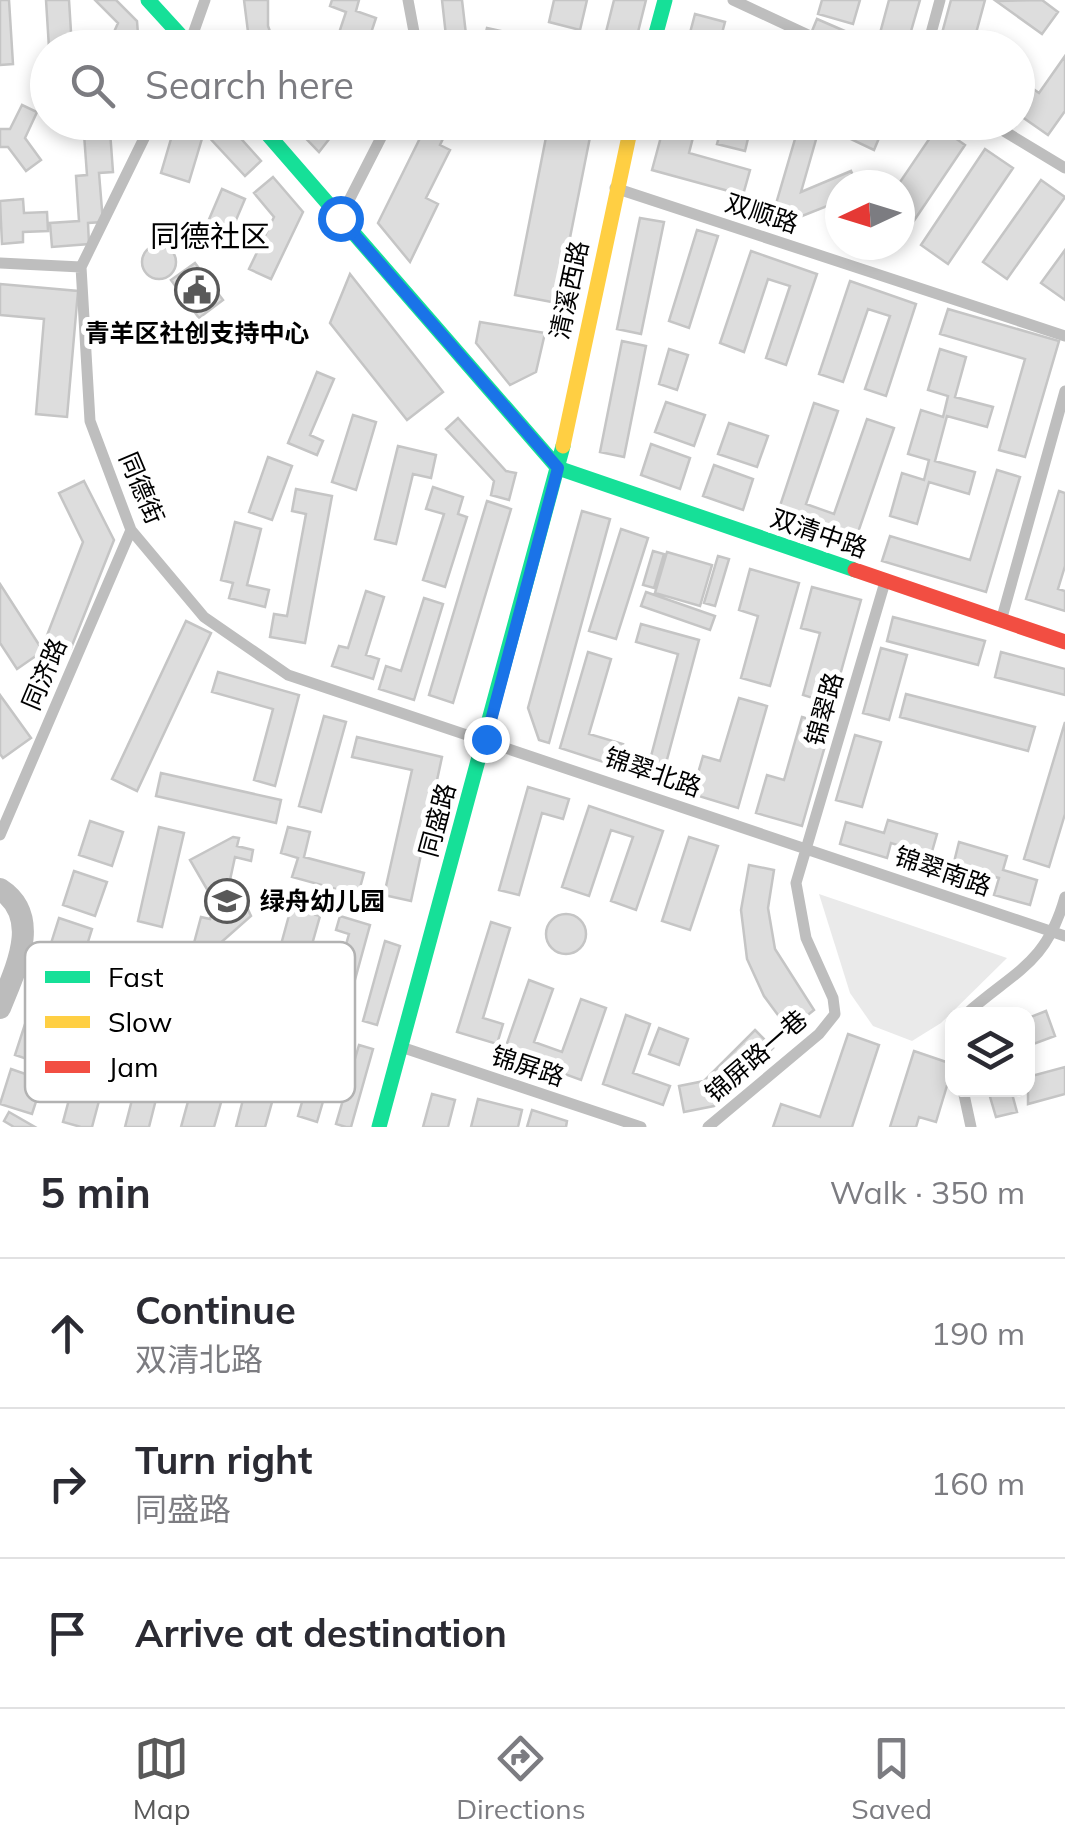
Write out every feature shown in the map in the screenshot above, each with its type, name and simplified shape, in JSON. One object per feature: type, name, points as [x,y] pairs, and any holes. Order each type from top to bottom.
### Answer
[{"type":"street","points":[[148,0],[175,30]]},
{"type":"street","points":[[195,30],[205,0]]},
{"type":"street","points":[[408,0],[414,30]]},
{"type":"street","points":[[657,30],[665,0]]},
{"type":"street","points":[[734,0],[798,30]]},
{"type":"street","points":[[932,30],[940,0]]},
{"type":"street","name":"同德街","points":[[143,140],[81,266],[90,422],[130,530],[204,617],[288,675],[486,739]]},
{"type":"street","points":[[273,140],[558,468]]},
{"type":"street","points":[[340,218],[380,140]]},
{"type":"street","name":"清溪西路","points":[[558,468],[627,140]]},
{"type":"street","points":[[1019,140],[1065,168]]},
{"type":"street","name":"双顺路","points":[[615,188],[1065,336]]},
{"type":"street","points":[[0,262],[81,266]]},
{"type":"street","points":[[1001,621],[1065,391]]},
{"type":"street","name":"双清中路","points":[[558,468],[1065,642]]},
{"type":"street","name":"同盛路","points":[[379,1127],[558,468]]},
{"type":"street","name":"同济路","points":[[0,835],[130,530]]},
{"type":"street","name":"锦翠路","points":[[806,848],[885,582]]},
{"type":"street","name":"锦翠北路","points":[[486,739],[806,848]]},
{"type":"street","name":"锦翠南路","points":[[806,848],[1060,934]]},
{"type":"street","name":"锦屏路一巷","points":[[708,1127],[819,1034],[835,1014],[833,998],[798,911],[796,883],[806,848]]},
{"type":"street","points":[[975,1007],[1034,961],[1060,934],[1065,897]]},
{"type":"street","name":"锦屏路","points":[[401,1047],[641,1127]]},
{"type":"street","points":[[965,1097],[971,1127]]},
{"type":"shaded area","points":[[819,894],[1007,958],[957,1007],[945,1007],[941,1023],[912,1041],[873,1026],[850,993]]},
{"type":"building","points":[[0,0],[9,0],[13,64],[0,65]]},
{"type":"building","points":[[46,0],[69,0],[71,30],[48,30]]},
{"type":"building","points":[[95,0],[116,0],[137,21],[138,30],[115,30],[118,23]]},
{"type":"building","points":[[244,0],[268,0],[269,30],[248,30]]},
{"type":"building","points":[[332,0],[359,0],[356,11],[376,18],[372,30],[340,30],[346,12],[330,6]]},
{"type":"building","points":[[442,0],[462,0],[465,30],[445,30]]},
{"type":"building","points":[[554,0],[587,0],[580,30],[549,22]]},
{"type":"building","points":[[614,0],[646,0],[638,30],[606,30]]},
{"type":"building","points":[[822,0],[860,0],[853,24],[818,14]]},
{"type":"building","points":[[889,0],[920,0],[911,30],[881,30]]},
{"type":"building","points":[[951,0],[985,0],[977,30],[943,30]]},
{"type":"building","points":[[1042,0],[1058,12],[1042,34],[996,1]]},
{"type":"building","points":[[695,14],[725,22],[723,30],[691,30]]},
{"type":"building","points":[[817,19],[842,30],[812,30]]},
{"type":"building","points":[[1065,56],[1065,111],[1048,135],[1035,126],[1035,90],[1039,93]]},
{"type":"building","points":[[22,105],[30,109],[30,127],[25,138],[41,160],[26,171],[8,147],[0,147],[0,129],[10,129]]},
{"type":"building","points":[[84,140],[111,140],[113,172],[99,173],[103,222],[88,223],[89,244],[52,247],[50,223],[79,221],[76,176],[87,175]]},
{"type":"building","points":[[171,140],[202,140],[189,182],[161,173]]},
{"type":"building","points":[[211,140],[242,140],[261,161],[245,176]]},
{"type":"building","points":[[307,140],[328,140],[319,152]]},
{"type":"building","points":[[419,140],[442,140],[440,145],[450,150],[426,198],[438,204],[410,262],[378,223]]},
{"type":"building","points":[[545,140],[589,140],[557,303],[515,295]]},
{"type":"building","points":[[660,140],[692,140],[689,153],[750,170],[743,195],[652,170]]},
{"type":"building","points":[[718,140],[748,140],[745,151],[717,144]]},
{"type":"building","points":[[795,140],[816,140],[801,192],[825,182],[825,207],[792,220],[776,204]]},
{"type":"building","points":[[853,140],[878,140],[874,150]]},
{"type":"building","points":[[929,140],[958,140],[965,145],[915,219],[915,170],[908,170]]},
{"type":"building","points":[[985,149],[1013,168],[948,264],[921,245]]},
{"type":"building","points":[[273,177],[303,212],[271,279],[249,269],[274,217],[254,193]]},
{"type":"building","points":[[1041,180],[1065,197],[1007,279],[983,262]]},
{"type":"building","points":[[222,189],[245,199],[230,234],[207,224]]},
{"type":"building","points":[[23,199],[24,213],[47,212],[48,231],[23,232],[23,242],[2,244],[0,201]]},
{"type":"building","points":[[640,218],[664,222],[641,334],[617,329]]},
{"type":"building","points":[[697,230],[718,236],[689,328],[669,321]]},
{"type":"building","name":"同德社区","points":[[159,245],[171,250],[176,262],[171,274],[159,279],[147,274],[142,262],[147,250]]},
{"type":"building","points":[[1065,250],[1065,300],[1041,283]]},
{"type":"building","points":[[751,251],[817,274],[786,365],[766,358],[790,286],[768,279],[744,352],[720,343]]},
{"type":"building","name":"青羊区社创支持中心","points":[[195,263],[223,300],[199,318],[171,280]]},
{"type":"building","points":[[350,274],[443,392],[407,420],[330,323]]},
{"type":"building","points":[[850,281],[916,304],[886,396],[865,389],[890,316],[868,309],[843,382],[819,374]]},
{"type":"building","points":[[0,284],[78,291],[67,417],[36,414],[44,319],[0,315]]},
{"type":"building","points":[[948,309],[1059,341],[1025,457],[999,450],[1025,359],[940,334]]},
{"type":"building","points":[[480,322],[545,333],[536,372],[510,385],[476,343]]},
{"type":"building","points":[[622,341],[646,346],[624,457],[600,452]]},
{"type":"building","points":[[669,349],[688,355],[677,390],[659,384]]},
{"type":"building","points":[[940,349],[966,357],[955,397],[993,407],[987,427],[947,416],[935,461],[975,472],[969,494],[929,482],[917,524],[890,516],[902,473],[924,480],[929,460],[908,454],[921,410],[943,417],[948,396],[928,390]]},
{"type":"building","points":[[317,372],[334,379],[310,435],[323,441],[317,455],[288,443]]},
{"type":"building","points":[[666,402],[705,415],[694,446],[655,432]]},
{"type":"building","points":[[814,403],[838,411],[806,504],[834,514],[867,419],[894,428],[854,544],[776,518]]},
{"type":"building","points":[[353,415],[376,422],[356,490],[332,482]]},
{"type":"building","points":[[458,418],[506,471],[516,473],[509,500],[491,495],[494,481],[446,429]]},
{"type":"building","points":[[729,423],[768,436],[757,467],[718,454]]},
{"type":"building","points":[[651,444],[690,458],[680,489],[641,475]]},
{"type":"building","points":[[398,446],[436,455],[431,478],[413,474],[396,544],[375,539]]},
{"type":"building","points":[[268,457],[292,466],[272,520],[249,512]]},
{"type":"building","points":[[714,465],[753,479],[743,510],[703,496]]},
{"type":"building","points":[[997,470],[1020,477],[986,592],[882,561],[890,536],[970,560]]},
{"type":"building","points":[[84,481],[114,540],[71,648],[46,638],[83,542],[59,493]]},
{"type":"building","points":[[433,487],[463,497],[458,514],[467,517],[445,587],[423,580],[444,514],[426,509]]},
{"type":"building","points":[[296,489],[332,496],[305,643],[270,637],[274,614],[287,616],[306,514],[292,511]]},
{"type":"building","points":[[1059,491],[1065,493],[1065,566],[1058,589],[1065,591],[1065,611],[1026,599]]},
{"type":"building","points":[[487,501],[511,509],[453,703],[429,695]]},
{"type":"building","points":[[582,511],[610,519],[549,743],[539,740],[528,708]]},
{"type":"building","points":[[235,522],[261,529],[247,585],[269,590],[265,607],[229,598],[233,583],[221,580]]},
{"type":"building","points":[[621,529],[648,538],[616,639],[589,631]]},
{"type":"building","points":[[653,551],[664,554],[654,588],[643,585]]},
{"type":"building","points":[[667,552],[712,565],[700,606],[655,593]]},
{"type":"building","points":[[718,556],[729,559],[715,606],[704,603]]},
{"type":"building","points":[[750,569],[799,583],[770,686],[741,678],[758,616],[739,610]]},
{"type":"building","points":[[0,584],[43,651],[17,669],[0,643]]},
{"type":"building","points":[[812,587],[861,600],[832,704],[803,695],[820,633],[801,628]]},
{"type":"building","points":[[366,591],[384,597],[366,655],[379,659],[373,679],[332,666],[339,646],[348,648]]},
{"type":"building","points":[[646,592],[715,616],[710,630],[641,606]]},
{"type":"building","points":[[424,598],[443,604],[414,700],[379,689],[386,666],[401,671]]},
{"type":"building","points":[[893,617],[985,641],[978,665],[887,641]]},
{"type":"building","points":[[186,621],[211,633],[137,791],[112,779]]},
{"type":"building","points":[[641,624],[699,640],[661,782],[627,773],[631,755],[650,760],[678,654],[636,642]]},
{"type":"building","points":[[881,648],[907,655],[889,720],[863,713]]},
{"type":"building","points":[[588,652],[611,659],[589,734],[623,744],[616,766],[560,748]]},
{"type":"building","points":[[1001,652],[1065,669],[1065,695],[995,677]]},
{"type":"building","points":[[218,672],[299,695],[275,786],[254,780],[273,709],[212,692]]},
{"type":"building","points":[[906,694],[1035,727],[1028,751],[900,717]]},
{"type":"building","points":[[0,695],[31,738],[3,758],[0,754]]},
{"type":"building","points":[[739,698],[767,706],[738,808],[692,794],[703,756],[720,761]]},
{"type":"building","points":[[324,716],[346,722],[321,812],[299,806]]},
{"type":"building","points":[[802,717],[831,725],[802,826],[756,813],[767,775],[784,780]]},
{"type":"building","points":[[1065,722],[1065,814],[1049,867],[1024,859]]},
{"type":"building","points":[[855,735],[881,742],[862,807],[836,800]]},
{"type":"building","points":[[357,737],[442,757],[411,901],[384,895],[412,770],[352,757]]},
{"type":"building","points":[[161,773],[281,800],[276,823],[156,796]]},
{"type":"building","points":[[528,787],[569,799],[563,819],[542,813],[519,895],[499,890]]},
{"type":"building","points":[[589,806],[663,831],[636,910],[611,901],[633,837],[611,830],[589,896],[562,887]]},
{"type":"building","points":[[888,820],[937,834],[931,855],[891,843],[887,858],[840,844],[846,822],[884,833]]},
{"type":"building","points":[[90,821],[123,832],[112,866],[79,855]]},
{"type":"building","points":[[159,827],[184,833],[162,927],[138,921]]},
{"type":"building","points":[[288,827],[310,832],[304,857],[364,873],[358,895],[292,877],[298,858],[281,853]]},
{"type":"building","points":[[233,837],[239,838],[237,846],[253,850],[251,861],[235,857],[230,880],[235,882],[251,916],[222,942],[194,942],[201,917],[210,919],[215,903],[190,860]]},
{"type":"building","points":[[689,837],[718,846],[690,930],[662,921]]},
{"type":"building","points":[[959,842],[1007,856],[1003,870],[1037,880],[1030,905],[994,895],[999,878],[953,866]]},
{"type":"building","points":[[749,865],[774,870],[768,908],[775,949],[814,1010],[789,1030],[764,996],[747,959],[741,910]]},
{"type":"building","points":[[74,871],[107,882],[95,916],[63,905]]},
{"type":"building","points":[[291,908],[320,916],[313,942],[282,942]]},
{"type":"building","points":[[566,914],[580,920],[586,934],[580,948],[566,954],[552,948],[546,934],[552,920]]},
{"type":"building","points":[[340,916],[370,925],[355,980],[355,942],[347,942],[349,934],[336,930]]},
{"type":"building","points":[[59,918],[92,929],[88,942],[51,942]]},
{"type":"building","points":[[491,922],[510,928],[483,1018],[503,1024],[497,1044],[457,1032]]},
{"type":"building","points":[[385,941],[400,946],[377,1025],[363,1021]]},
{"type":"building","points":[[529,980],[553,989],[534,1042],[562,1052],[581,999],[606,1008],[581,1080],[504,1052]]},
{"type":"building","points":[[1046,1011],[1055,1036],[1035,1043],[1035,1015]]},
{"type":"building","points":[[626,1015],[650,1024],[633,1073],[670,1086],[663,1105],[603,1084]]},
{"type":"building","points":[[25,1024],[25,1058],[15,1055]]},
{"type":"building","points":[[659,1028],[688,1039],[679,1065],[649,1054]]},
{"type":"building","points":[[755,1030],[773,1048],[714,1106],[684,1112],[679,1086],[704,1081]]},
{"type":"building","points":[[848,1034],[879,1045],[852,1127],[773,1127],[781,1104],[820,1117]]},
{"type":"building","points":[[359,1045],[373,1049],[351,1127],[346,1127],[336,1124],[342,1102],[355,1102],[355,1059]]},
{"type":"building","points":[[914,1051],[945,1062],[945,1092],[936,1122],[919,1117],[916,1127],[890,1127]]},
{"type":"building","points":[[1065,1067],[1065,1094],[1028,1104],[1028,1097],[1035,1097],[1035,1075]]},
{"type":"building","points":[[11,1069],[25,1074],[25,1102],[36,1102],[32,1114],[0,1104]]},
{"type":"building","points":[[432,1094],[455,1100],[448,1127],[423,1127]]},
{"type":"building","points":[[990,1097],[1013,1097],[1017,1112],[996,1117]]},
{"type":"building","points":[[478,1099],[522,1110],[518,1127],[471,1127]]},
{"type":"building","points":[[68,1102],[99,1102],[92,1127],[63,1122]]},
{"type":"building","points":[[131,1102],[155,1102],[149,1127],[125,1127]]},
{"type":"building","points":[[188,1102],[221,1102],[214,1127],[181,1127]]},
{"type":"building","points":[[242,1102],[272,1102],[265,1127],[236,1127]]},
{"type":"building","points":[[302,1102],[323,1102],[317,1122],[298,1116]]},
{"type":"building","points":[[532,1110],[567,1121],[566,1127],[527,1127]]},
{"type":"building","points":[[9,1112],[35,1127],[14,1127],[4,1121]]},
{"type":"waterway","points":[[0,889],[13,901],[23,929],[18,961],[0,1008]]},
{"type":"traffic: fast","points":[[148,0],[176,30]]},
{"type":"traffic: fast","points":[[657,30],[665,0]]},
{"type":"traffic: fast","points":[[273,140],[558,468],[855,570]]},
{"type":"traffic: fast","points":[[379,1127],[563,446]]},
{"type":"traffic: slow","points":[[563,446],[628,140]]},
{"type":"traffic: jam","points":[[855,570],[1065,642]]},
{"type":"place","name":"青羊区社创支持中心","points":[[197,290]]},
{"type":"place","name":"绿舟幼儿园","points":[[227,901]]},
{"type":"district","name":"同德社区","points":[[210,237]]},
{"type":"route","points":[[340,218],[558,468],[486,739]]}]
